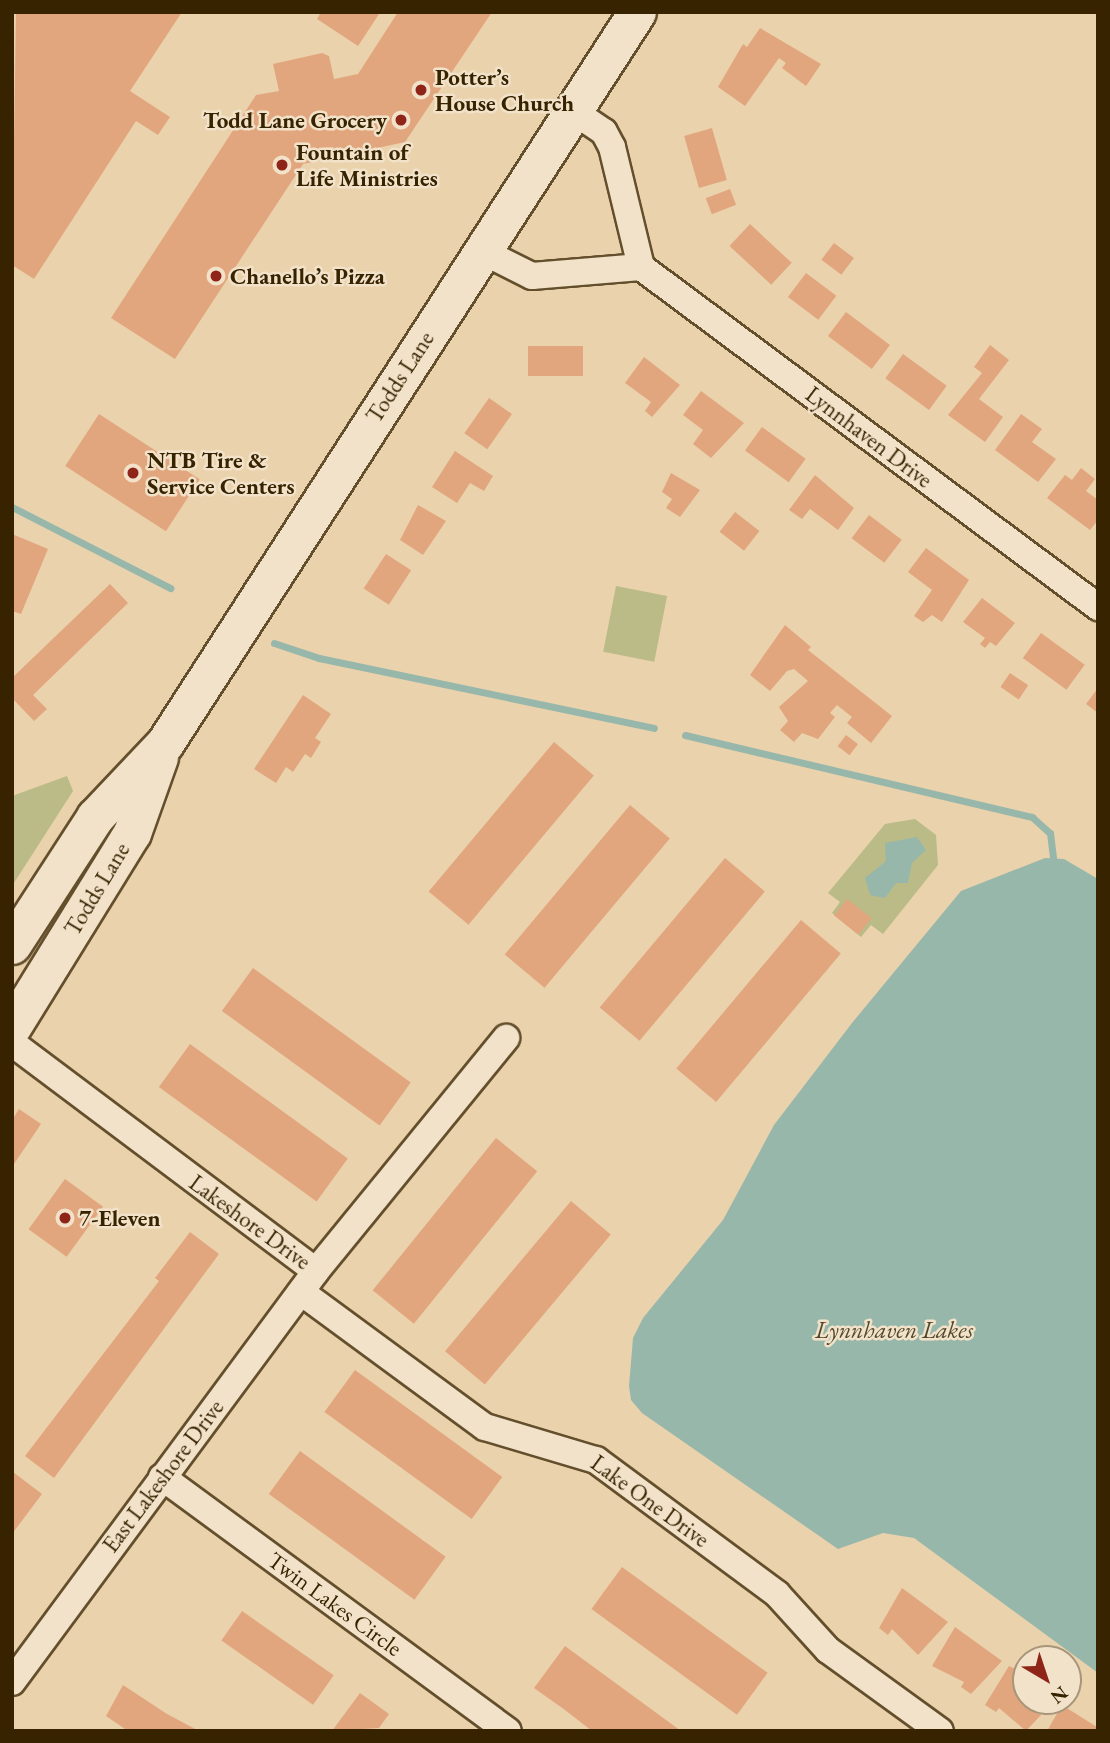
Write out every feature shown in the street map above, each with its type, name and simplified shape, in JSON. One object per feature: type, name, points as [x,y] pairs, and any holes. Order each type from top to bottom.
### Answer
[{"type":"main road","name":"Todds Lane","points":[[12,945],[95,817],[164,743],[637,12]]},
{"type":"main road","name":"Todds Lane","points":[[12,1027],[132,833],[164,743]]},
{"type":"street","points":[[482,251],[532,276],[640,267],[612,147],[604,132],[573,111]]},
{"type":"street","name":"Lynnhaven Drive","points":[[640,267],[1098,607]]},
{"type":"street","name":"Lakeshore Drive","points":[[12,1043],[309,1282],[506,1038]]},
{"type":"street","name":"Lake One Drive","points":[[309,1282],[485,1427],[596,1461],[776,1594],[828,1650],[940,1731]]},
{"type":"street","name":"East Lakeshore Drive","points":[[12,1682],[309,1282]]},
{"type":"street","name":"Twin Lakes Circle","points":[[162,1477],[508,1731]]},
{"type":"green space","points":[[616,586],[667,596],[654,662],[603,652]]},
{"type":"green space","points":[[67,776],[73,791],[12,886],[12,796]]},
{"type":"green space","points":[[915,819],[936,835],[938,865],[883,934],[871,925],[861,937],[832,913],[840,902],[828,893],[885,824]]},
{"type":"water","points":[[917,837],[926,850],[912,863],[908,883],[896,883],[885,898],[870,895],[865,878],[886,861],[885,843]]},
{"type":"water","name":"Lynnhaven Lakes","points":[[1045,858],[1064,859],[1098,879],[1098,1673],[1082,1661],[1082,1645],[1060,1645],[914,1538],[883,1533],[838,1549],[642,1413],[631,1400],[629,1386],[633,1338],[643,1318],[723,1220],[774,1125],[852,1023],[961,891]]},
{"type":"building","points":[[16,12],[182,12],[130,91],[170,117],[158,135],[136,121],[34,279],[12,265]]},
{"type":"building","points":[[321,12],[379,14],[358,46],[317,19]]},
{"type":"building","points":[[398,12],[492,12],[405,142],[303,164],[175,359],[111,318],[256,95],[279,91],[273,64],[322,53],[329,56],[334,79],[358,74]]},
{"type":"building","points":[[760,28],[821,64],[806,86],[782,68],[786,63],[779,58],[745,106],[718,87],[743,44],[747,47]]},
{"type":"building","points":[[712,128],[727,180],[699,188],[684,136]]},
{"type":"building","points":[[730,189],[736,205],[712,214],[706,198]]},
{"type":"building","points":[[750,224],[792,263],[771,285],[730,246]]},
{"type":"building","points":[[834,243],[854,258],[841,275],[821,260]]},
{"type":"building","points":[[806,273],[836,296],[818,320],[788,297]]},
{"type":"building","points":[[846,312],[890,345],[872,369],[828,336]]},
{"type":"building","points":[[990,345],[1009,360],[979,399],[1003,417],[985,442],[948,415],[982,373],[974,367]]},
{"type":"building","points":[[528,346],[583,346],[583,376],[528,376]]},
{"type":"building","points":[[903,354],[947,386],[929,410],[885,378]]},
{"type":"building","points":[[644,357],[680,385],[652,417],[645,411],[651,402],[625,383]]},
{"type":"building","points":[[701,391],[744,423],[711,458],[693,444],[703,430],[683,415]]},
{"type":"building","points":[[489,398],[512,414],[487,449],[464,433]]},
{"type":"building","name":"NTB Tire & Service Centers","points":[[99,414],[200,479],[166,531],[65,466]]},
{"type":"building","points":[[1021,414],[1042,429],[1032,442],[1056,459],[1038,482],[995,450]]},
{"type":"building","points":[[762,427],[806,459],[789,482],[745,450]]},
{"type":"building","points":[[455,451],[493,476],[484,491],[470,483],[457,503],[432,487]]},
{"type":"building","points":[[1081,468],[1095,479],[1086,491],[1098,500],[1098,520],[1090,530],[1047,498],[1065,475],[1072,480]]},
{"type":"building","points":[[671,473],[700,490],[680,517],[666,508],[672,499],[662,492]]},
{"type":"building","points":[[815,475],[854,508],[838,530],[810,509],[802,519],[789,510]]},
{"type":"building","points":[[418,505],[446,521],[423,555],[400,540]]},
{"type":"building","points":[[735,512],[759,531],[744,551],[720,532]]},
{"type":"building","points":[[869,515],[902,540],[884,563],[852,538]]},
{"type":"building","points":[[12,534],[48,549],[21,614],[12,611]]},
{"type":"building","points":[[926,548],[969,580],[942,622],[932,615],[923,622],[914,616],[932,590],[908,572]]},
{"type":"building","points":[[386,554],[411,570],[389,605],[364,588]]},
{"type":"building","points":[[110,584],[128,603],[33,695],[47,709],[34,721],[12,698],[12,678]]},
{"type":"building","points":[[982,598],[1015,623],[996,646],[990,642],[985,648],[980,644],[985,638],[963,622]]},
{"type":"building","points":[[785,625],[811,647],[808,650],[892,716],[871,743],[847,723],[852,717],[837,705],[830,713],[835,717],[818,739],[802,733],[794,742],[780,730],[788,721],[779,707],[808,681],[794,669],[787,671],[770,691],[750,675]]},
{"type":"building","points":[[1041,633],[1085,665],[1066,690],[1023,658]]},
{"type":"building","points":[[1010,673],[1028,685],[1019,699],[1000,687]]},
{"type":"building","points":[[1098,688],[1098,713],[1086,704]]},
{"type":"building","points":[[303,695],[331,714],[315,738],[321,742],[311,758],[305,754],[293,772],[286,767],[276,783],[254,769]]},
{"type":"building","points":[[846,735],[858,744],[850,755],[838,746]]},
{"type":"building","points":[[554,742],[594,775],[468,925],[429,891]]},
{"type":"building","points":[[630,805],[670,838],[544,988],[505,954]]},
{"type":"building","points":[[725,858],[765,891],[639,1041],[600,1007]]},
{"type":"building","points":[[847,899],[871,918],[858,935],[834,916]]},
{"type":"building","points":[[801,920],[841,953],[716,1102],[676,1069]]},
{"type":"building","points":[[253,968],[411,1083],[380,1125],[222,1011]]},
{"type":"building","points":[[190,1044],[348,1159],[317,1201],[159,1087]]},
{"type":"building","points":[[19,1109],[41,1124],[12,1167],[12,1120]]},
{"type":"building","points":[[496,1138],[537,1171],[414,1324],[373,1290]]},
{"type":"building","name":"7-Eleven","points":[[65,1179],[103,1207],[67,1257],[29,1229]]},
{"type":"building","points":[[571,1201],[611,1234],[485,1385],[445,1351]]},
{"type":"building","points":[[190,1232],[219,1254],[54,1478],[25,1456],[159,1281],[155,1278]]},
{"type":"building","points":[[355,1370],[502,1477],[472,1519],[324,1412]]},
{"type":"building","points":[[300,1451],[446,1557],[414,1600],[269,1494]]},
{"type":"building","points":[[13,1472],[42,1494],[12,1534],[12,1474]]},
{"type":"building","points":[[622,1567],[768,1673],[737,1715],[591,1609]]},
{"type":"building","points":[[902,1588],[948,1622],[918,1655],[892,1629],[888,1635],[879,1628]]},
{"type":"building","points":[[242,1611],[334,1675],[313,1705],[221,1640]]},
{"type":"building","points":[[955,1627],[1002,1661],[971,1694],[961,1687],[964,1682],[932,1666]]},
{"type":"building","points":[[565,1646],[681,1731],[592,1731],[534,1688]]},
{"type":"building","points":[[1009,1666],[1012,1667],[1012,1715],[1041,1715],[1026,1731],[999,1708],[996,1712],[985,1705]]},
{"type":"building","points":[[123,1685],[199,1731],[128,1731],[106,1716]]},
{"type":"building","points":[[360,1693],[389,1714],[379,1728],[332,1731]]},
{"type":"building","points":[[1056,1715],[1078,1715],[1097,1727],[1097,1731],[1047,1731]]},
{"type":"waterway","points":[[12,507],[170,588]]},
{"type":"waterway","points":[[274,643],[319,658],[654,728]]},
{"type":"waterway","points":[[685,735],[1032,817],[1050,833],[1053,858]]},
{"type":"place","name":"Potter’s House Church","points":[[421,90]]},
{"type":"place","name":"Todd Lane Grocery","points":[[401,120]]},
{"type":"place","name":"Fountain of Life Ministries","points":[[282,165]]},
{"type":"place","name":"Chanello’s Pizza","points":[[216,276]]},
{"type":"place","name":"NTB Tire & Service Centers","points":[[133,473]]},
{"type":"place","name":"7-Eleven","points":[[65,1218]]}]
